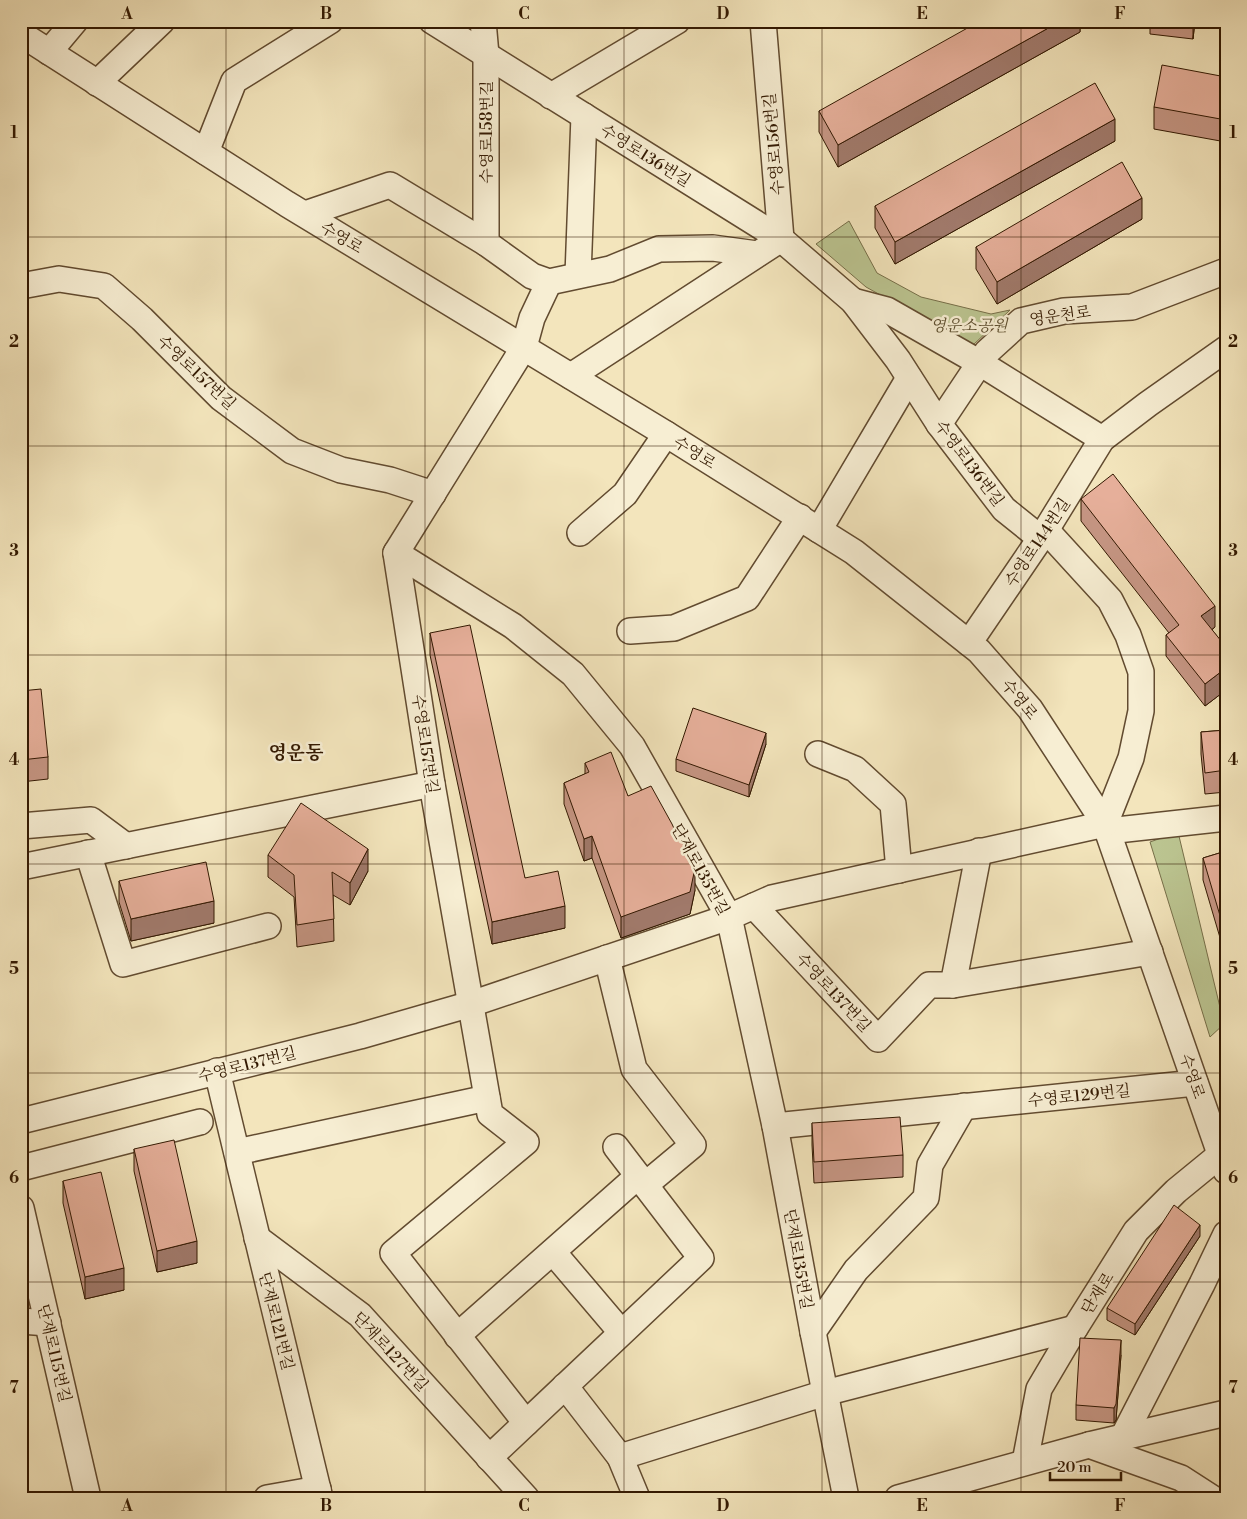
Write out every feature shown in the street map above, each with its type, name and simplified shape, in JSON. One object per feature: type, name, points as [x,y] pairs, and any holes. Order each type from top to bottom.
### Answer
[{"type":"street","points":[[49,52],[75,21]]},
{"type":"street","points":[[97,83],[162,21]]},
{"type":"street","points":[[206,152],[234,81],[330,21]]},
{"type":"street","name":"수영로136번길","points":[[432,21],[780,239],[853,301],[898,360],[939,424],[1004,509],[1043,534],[1110,600],[1128,635],[1141,672],[1141,712],[1130,758],[1106,827]]},
{"type":"street","name":"수영로158번길","points":[[483,21],[486,55],[486,243]]},
{"type":"street","points":[[551,96],[677,21]]},
{"type":"street","name":"수영로156번길","points":[[763,21],[780,239]]},
{"type":"street","name":"수영로","points":[[21,34],[304,214],[666,434],[854,552],[979,651],[1030,709],[1106,827],[1223,1163]]},
{"type":"street","points":[[578,275],[584,116]]},
{"type":"street","points":[[304,214],[390,185],[486,243],[532,276],[549,282],[610,269],[659,249],[713,248],[757,254]]},
{"type":"street","points":[[571,376],[780,239]]},
{"type":"street","name":"영운천로","points":[[939,424],[987,352],[1021,320],[1064,311],[1132,307],[1226,271]]},
{"type":"street","name":"수영로157번길","points":[[21,286],[59,279],[104,286],[142,319],[221,398],[292,451],[341,470],[390,480],[433,494]]},
{"type":"street","points":[[396,553],[524,347],[532,318],[549,282]]},
{"type":"street","name":"수영로136번길","points":[[853,301],[887,310],[980,363]]},
{"type":"street","name":"수영로144번길","points":[[969,643],[1043,534],[1102,439],[1226,349]]},
{"type":"street","points":[[980,363],[1102,439]]},
{"type":"street","points":[[630,631],[674,628],[747,598],[810,524],[910,378]]},
{"type":"street","name":"수영로","points":[[580,533],[625,494],[666,434]]},
{"type":"street","name":"수영로157번길","points":[[396,553],[432,784],[471,1004]]},
{"type":"street","name":"단재로135번길","points":[[396,553],[513,626],[573,674],[632,746],[729,917],[775,1126],[812,1332],[846,1498]]},
{"type":"street","points":[[818,754],[855,769],[893,804],[899,870]]},
{"type":"street","points":[[21,867],[432,784]]},
{"type":"street","name":"수영로137번길","points":[[21,1120],[360,1036],[471,1004],[729,917],[772,898],[979,852],[1106,827],[1226,818]]},
{"type":"street","points":[[21,826],[91,820],[126,846]]},
{"type":"street","points":[[979,852],[953,985],[1150,952]]},
{"type":"street","points":[[88,853],[123,964],[268,926]]},
{"type":"street","name":"수영로137번길","points":[[754,906],[878,1039],[929,985],[953,985]]},
{"type":"street","points":[[458,1336],[553,1252],[641,1180],[693,1145],[634,1069],[607,958]]},
{"type":"street","points":[[471,1004],[490,1114],[526,1142],[393,1253],[526,1423]]},
{"type":"street","name":"단재로121번길","points":[[217,1072],[319,1493],[267,1498]]},
{"type":"street","name":"수영로129번길","points":[[775,1126],[1195,1083]]},
{"type":"street","points":[[237,1152],[487,1098]]},
{"type":"street","name":"단재로135번길","points":[[812,1332],[856,1270],[926,1198],[930,1165],[964,1106]]},
{"type":"street","points":[[21,1168],[200,1122]]},
{"type":"street","points":[[489,1458],[701,1258],[616,1147]]},
{"type":"street","name":"단재로","points":[[1025,1462],[1039,1389],[1136,1231],[1176,1191],[1223,1163]]},
{"type":"street","name":"단재로115번길","points":[[21,1208],[88,1498]]},
{"type":"street","points":[[1123,1437],[1226,1234]]},
{"type":"street","name":"단재로127번길","points":[[257,1238],[360,1315],[526,1498]]},
{"type":"street","points":[[553,1252],[621,1332]]},
{"type":"street","points":[[21,1321],[48,1322]]},
{"type":"street","points":[[620,1458],[825,1393],[1075,1328]]},
{"type":"street","points":[[566,1386],[620,1458],[637,1498]]},
{"type":"street","points":[[898,1498],[1088,1445],[1226,1413]]},
{"type":"street","points":[[1088,1445],[1181,1478],[1212,1498]]},
{"type":"green space","name":"영운소공원","points":[[849,221],[877,273],[921,297],[991,314],[1010,310],[972,346],[866,287],[816,244]]},
{"type":"green space","points":[[1178,832],[1224,1024],[1210,1037],[1150,842]]},
{"type":"building","points":[[980,21],[1061,21],[838,145],[819,111]]},
{"type":"building","points":[[1162,65],[1226,77],[1226,120],[1154,107]]},
{"type":"building","points":[[1095,83],[1115,119],[895,242],[875,206]]},
{"type":"building","points":[[1122,162],[1142,198],[997,282],[976,247]]},
{"type":"building","points":[[1113,474],[1215,606],[1201,616],[1226,647],[1226,668],[1205,684],[1166,635],[1179,625],[1081,499]]},
{"type":"building","points":[[470,625],[525,878],[558,871],[565,906],[492,922],[430,633]]},
{"type":"building","points":[[41,689],[48,757],[21,760],[21,691]]},
{"type":"building","points":[[693,708],[766,733],[749,785],[676,759]]},
{"type":"building","points":[[1226,730],[1226,770],[1205,773],[1201,732]]},
{"type":"building","points":[[611,752],[628,796],[651,786],[695,868],[690,892],[621,917],[592,836],[584,839],[564,783],[589,772],[585,763]]},
{"type":"building","points":[[301,803],[368,849],[350,883],[332,872],[334,919],[297,925],[294,875],[268,855]]},
{"type":"building","points":[[1226,851],[1226,936],[1203,858]]},
{"type":"building","points":[[206,862],[214,901],[131,919],[119,881]]},
{"type":"building","points":[[900,1117],[903,1155],[814,1162],[812,1123]]},
{"type":"building","points":[[174,1140],[197,1241],[157,1251],[134,1149]]},
{"type":"building","points":[[101,1172],[124,1268],[85,1277],[63,1181]]},
{"type":"building","points":[[1174,1205],[1200,1225],[1135,1324],[1107,1308]]},
{"type":"building","points":[[1080,1338],[1121,1340],[1116,1404],[1114,1408],[1076,1405]]},
{"type":"district","name":"영운동","points":[[296,752]]}]
